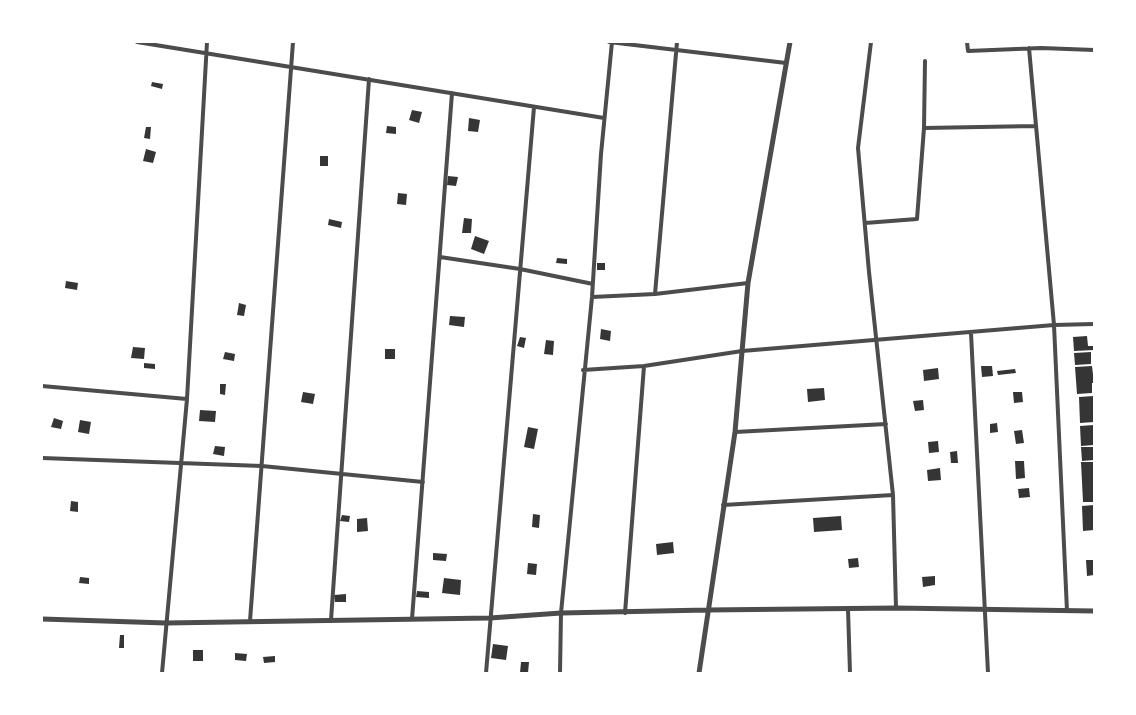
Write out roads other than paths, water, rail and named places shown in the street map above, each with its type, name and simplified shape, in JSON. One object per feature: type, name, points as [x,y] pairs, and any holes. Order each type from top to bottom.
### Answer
[{"type":"street","points":[[137,42],[206,52],[604,118]]},
{"type":"street","points":[[162,673],[187,399],[207,42]]},
{"type":"street","points":[[250,622],[290,66],[293,42]]},
{"type":"street","points":[[609,42],[786,63]]},
{"type":"street","points":[[560,673],[561,613],[583,370],[592,296],[604,118],[612,42]]},
{"type":"street","points":[[655,294],[677,42]]},
{"type":"street","points":[[699,673],[734,432],[748,283],[790,42]]},
{"type":"street","points":[[871,42],[858,148],[893,495],[896,608]]},
{"type":"street","points":[[967,42],[968,51],[1029,48],[1094,50]]},
{"type":"street","points":[[1040,42],[1040,48]]},
{"type":"street","points":[[1029,48],[1054,325],[1067,611]]},
{"type":"street","points":[[865,223],[917,219],[924,128],[925,61]]},
{"type":"street","points":[[331,620],[369,80]]},
{"type":"street","points":[[412,619],[452,93]]},
{"type":"street","points":[[486,673],[534,107]]},
{"type":"street","points":[[924,128],[1036,126]]},
{"type":"street","points":[[440,257],[520,269],[593,284]]},
{"type":"street","points":[[592,296],[655,294],[748,283]]},
{"type":"street","points":[[583,370],[644,366],[742,351],[877,341],[1054,325],[1094,324]]},
{"type":"street","points":[[971,333],[988,673]]},
{"type":"street","points":[[625,612],[644,366]]},
{"type":"street","points":[[42,386],[187,399]]},
{"type":"street","points":[[734,432],[886,424]]},
{"type":"street","points":[[42,458],[181,465],[262,466],[423,482]]},
{"type":"street","points":[[723,505],[893,495]]},
{"type":"street","points":[[42,619],[166,623],[490,618],[561,613],[707,610],[896,608],[1067,611],[1094,610]]},
{"type":"street","points":[[848,609],[850,673]]}]
